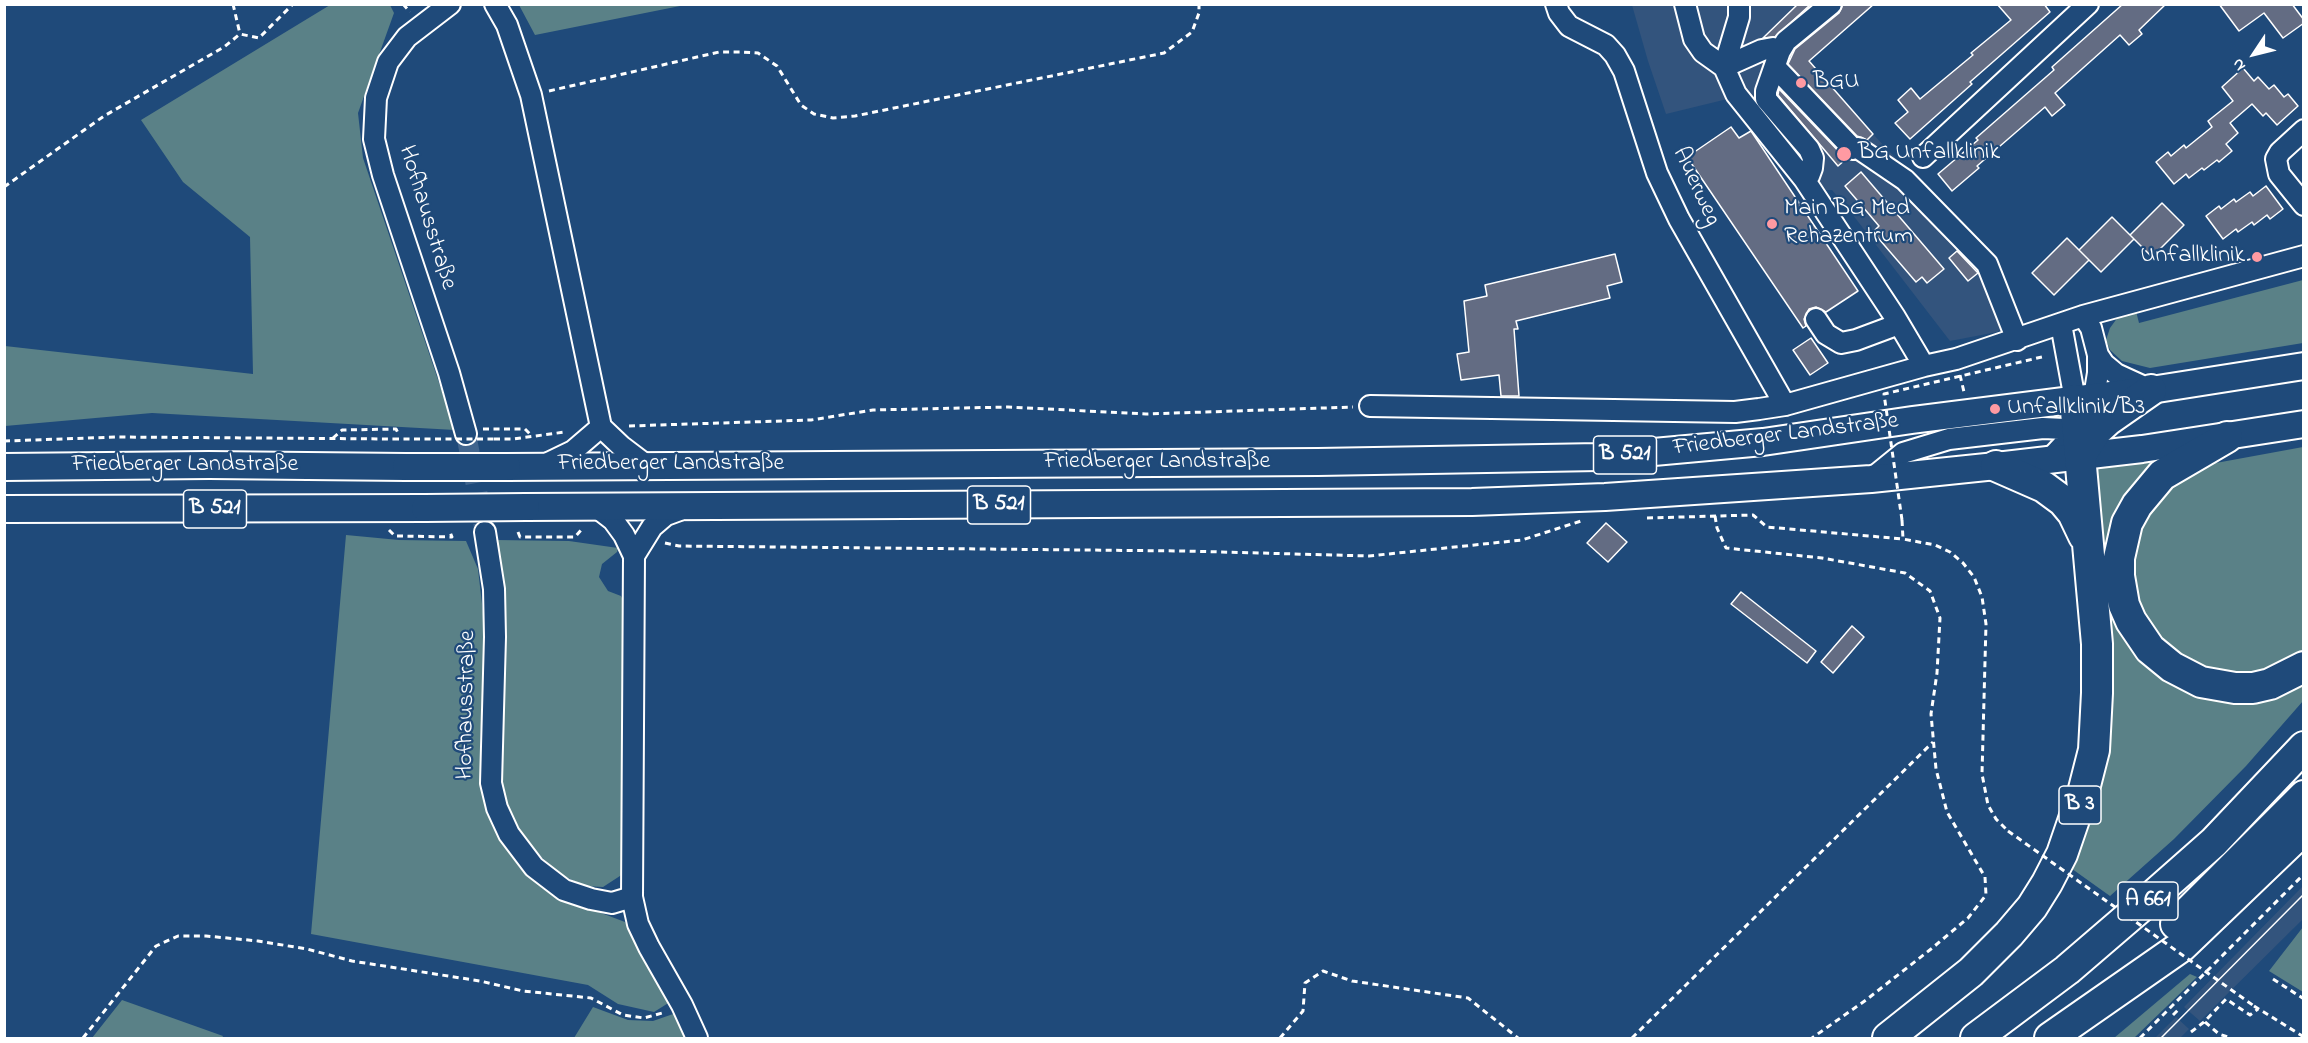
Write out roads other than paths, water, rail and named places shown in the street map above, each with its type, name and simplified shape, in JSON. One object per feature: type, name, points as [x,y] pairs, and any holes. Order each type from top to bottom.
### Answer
[{"type":"highway","points":[[2088,545],[2084,422],[2108,420],[2151,390]]},
{"type":"highway","points":[[2227,437],[2162,475],[2137,505],[2127,523],[2119,558],[2119,576],[2124,605],[2131,621],[2150,648],[2172,667],[2201,682],[2225,687],[2253,688],[2270,684],[2304,667]]},
{"type":"highway","points":[[1996,466],[2044,487],[2063,501],[2073,513],[2088,545]]},
{"type":"highway","name":"B 3","points":[[1888,1038],[1971,972],[2009,934],[2047,883],[2073,826],[2084,793],[2094,750],[2097,644],[2088,545]]},
{"type":"highway","name":"A 661","points":[[1976,1038],[2067,970],[2214,842],[2304,747]]},
{"type":"highway","name":"A 661","points":[[2050,1038],[2076,1019],[2199,902],[2304,796]]},
{"type":"highway","points":[[2076,1019],[2182,946],[2304,829]]},
{"type":"main road","points":[[2151,390],[2304,366]]},
{"type":"main road","name":"Friedberger Landstraße","points":[[4,509],[526,507],[589,517],[689,507],[1472,502],[1674,494],[1871,479],[2049,460],[2084,422]]},
{"type":"main road","name":"Friedberger Landstraße","points":[[4,467],[209,465],[507,467],[1599,458],[1763,442],[2084,422],[2142,449],[2304,424]]},
{"type":"street","name":"Hofhausstraße","points":[[450,4],[407,37],[388,62],[376,98],[374,139],[383,175],[449,373],[466,434]]},
{"type":"street","points":[[495,4],[507,25],[531,95],[601,427],[646,465]]},
{"type":"street","name":"Auerweg","points":[[1556,4],[1559,13],[1569,27],[1606,45],[1616,55],[1624,71],[1657,173],[1679,219],[1785,405]]},
{"type":"street","points":[[1685,4],[1694,39],[1703,52],[1724,68],[1736,94],[1804,179],[1924,366]]},
{"type":"street","points":[[1804,179],[1809,176],[1813,158],[1809,150],[1766,99],[1766,91],[1786,41],[1831,4]]},
{"type":"street","points":[[1923,158],[2088,4]]},
{"type":"street","points":[[1724,68],[1743,5]]},
{"type":"street","points":[[1724,68],[1762,50],[1773,48],[1777,59],[1856,148],[1905,180],[1987,264],[2017,340]]},
{"type":"street","points":[[2304,130],[2280,152],[2276,159],[2279,174],[2304,205]]},
{"type":"street","name":"Friedberger Landstraße","points":[[1370,406],[1735,412],[1785,405],[1956,359],[2083,316],[2304,256]]},
{"type":"street","points":[[2083,316],[2091,328],[2098,355],[2098,373],[2084,422]]},
{"type":"street","points":[[1816,319],[1826,334],[1841,343],[1856,340],[1899,324]]},
{"type":"street","points":[[2061,324],[2084,422]]},
{"type":"street","points":[[2098,355],[2116,374],[2151,390]]},
{"type":"street","points":[[1871,479],[1904,453],[1949,439],[2084,422]]},
{"type":"street","points":[[542,466],[573,451],[601,427]]},
{"type":"street","points":[[689,507],[666,515],[652,527],[638,548],[632,897],[638,924],[682,1005],[697,1038]]},
{"type":"street","points":[[589,517],[613,520],[638,548]]},
{"type":"street","name":"Hofhausstraße","points":[[485,532],[494,590],[491,783],[497,808],[509,834],[534,867],[564,890],[612,903],[632,897]]},
{"type":"tunnel","points":[[466,434],[485,532]]},
{"type":"tram line","points":[[2161,1038],[2304,894]]},
{"type":"place","name":"BGU","points":[[1801,83]]},
{"type":"place","name":"BG Unfallklinik","points":[[1844,154]]},
{"type":"place","name":"Main BG Med Rehazentrum","points":[[1772,224]]},
{"type":"place","name":"Unfallklinik","points":[[2257,257]]},
{"type":"place","name":"Unfallklinik/B3","points":[[1995,409]]}]
